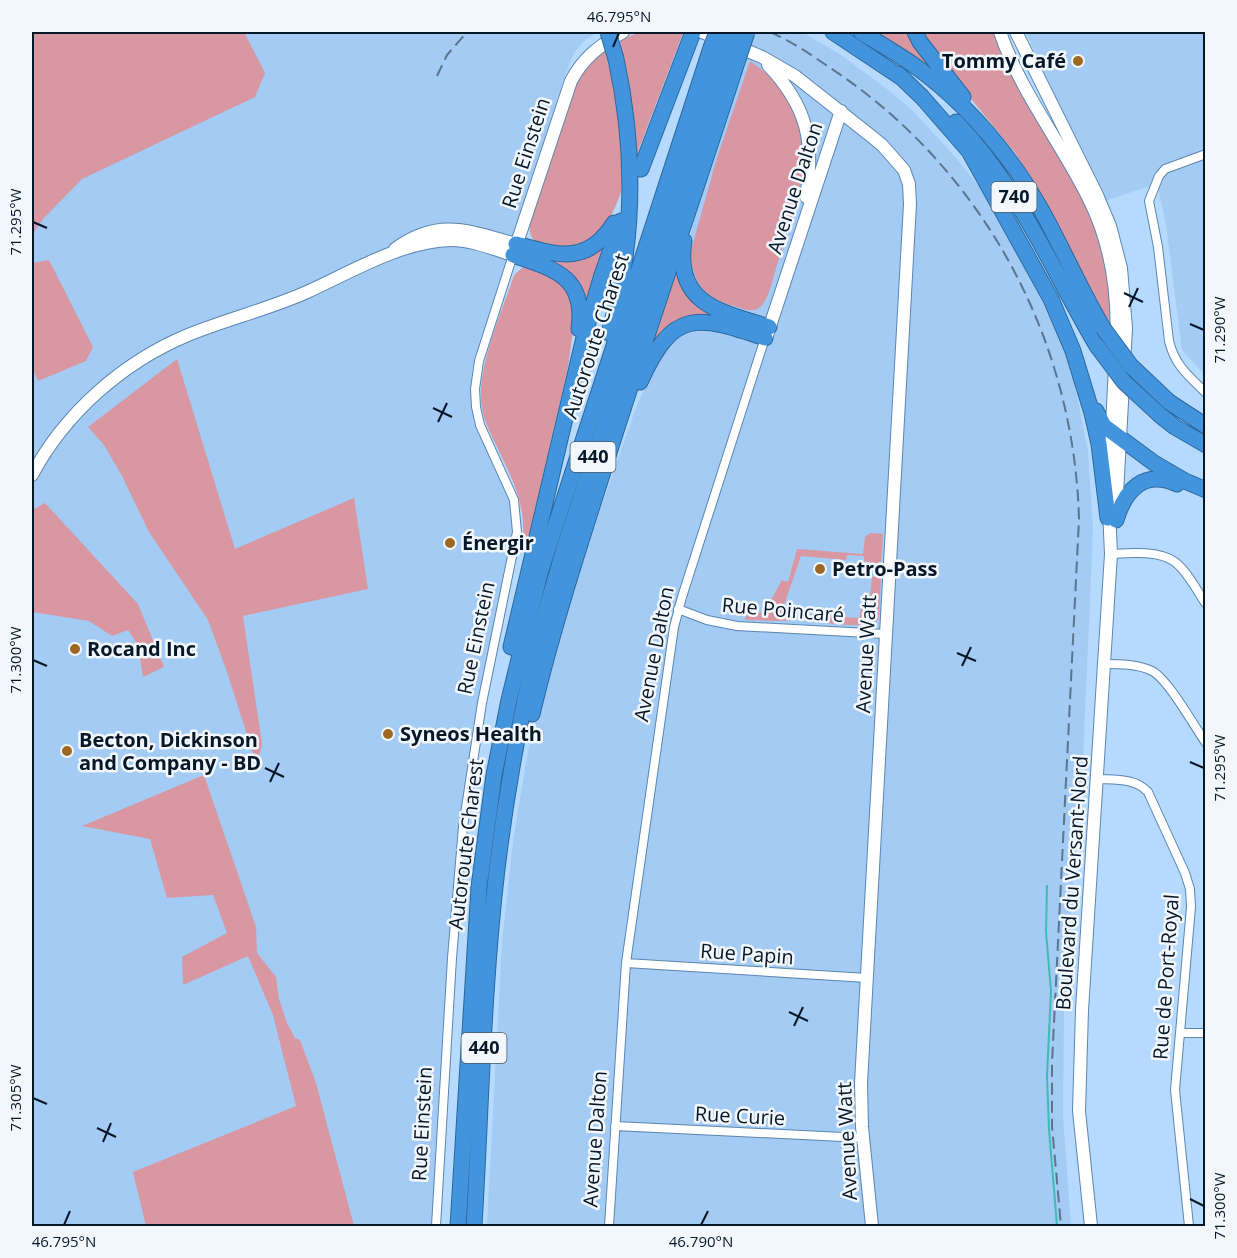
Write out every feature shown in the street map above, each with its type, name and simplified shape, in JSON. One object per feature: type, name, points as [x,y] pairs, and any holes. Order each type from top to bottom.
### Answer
[{"type":"highway","points":[[540,573],[551,524],[611,324],[624,266],[630,216],[631,165],[626,112],[616,59],[608,32]]},
{"type":"highway","name":"Autoroute Charest","points":[[458,1227],[476,927],[491,795],[515,673],[540,573],[725,54],[717,32]]},
{"type":"highway","name":"Autoroute Charest","points":[[474,1227],[488,972],[497,869],[513,760],[530,677],[548,603],[578,504],[732,32]]},
{"type":"highway","points":[[747,32],[725,54],[709,149],[684,238],[682,261],[687,280],[697,297],[707,305],[767,333]]},
{"type":"highway","name":"740","points":[[833,32],[898,74],[939,105],[974,140],[1023,212],[1097,346],[1124,382],[1165,409],[1206,426]]},
{"type":"highway","name":"740","points":[[861,32],[914,65],[980,124],[1010,160],[1040,210],[1103,328],[1165,409],[1175,427],[1206,445]]},
{"type":"highway","points":[[915,32],[920,42],[1010,160]]},
{"type":"highway","points":[[641,169],[695,34]]},
{"type":"highway","points":[[898,74],[969,151],[981,170],[1051,299],[1100,421],[1169,473],[1206,490]]},
{"type":"highway","points":[[497,869],[549,649],[596,494],[697,179],[709,149]]},
{"type":"highway","points":[[491,795],[494,736],[518,612],[594,302],[619,220],[599,242],[578,252],[562,255],[515,249]]},
{"type":"highway","points":[[515,249],[561,273],[572,284],[579,299],[580,325],[566,413]]},
{"type":"highway","points":[[596,494],[643,376],[657,347],[667,336],[684,325],[707,321],[767,333]]},
{"type":"highway","points":[[1079,369],[1097,433],[1112,519]]},
{"type":"highway","points":[[1112,519],[1134,487],[1149,479],[1167,479],[1206,495]]},
{"type":"street","name":"Rue Einstein","points":[[436,1227],[453,939],[464,816],[482,703],[517,532],[514,500],[480,425],[476,407],[475,389],[479,361],[571,81],[587,57],[623,32]]},
{"type":"street","name":"Boulevard du Versant-Nord","points":[[1000,32],[1017,72],[1088,198],[1109,255],[1116,306],[1116,434]]},
{"type":"street","name":"Boulevard du Versant-Nord","points":[[1016,32],[1097,195],[1110,226],[1118,257],[1126,316],[1116,434],[1105,664],[1082,1010],[1079,1111],[1091,1227]]},
{"type":"street","points":[[695,34],[762,57],[807,84],[841,111]]},
{"type":"street","points":[[762,57],[795,99],[804,119],[809,139],[810,170],[800,237]]},
{"type":"street","name":"Avenue Dalton","points":[[609,1227],[626,963],[678,609],[841,111]]},
{"type":"street","name":"Avenue Watt","points":[[841,111],[882,145],[896,160],[906,174],[910,190],[861,1090],[863,1138],[872,1227]]},
{"type":"street","points":[[1206,154],[1165,169],[1159,176],[1149,201],[1158,247],[1168,341],[1172,356],[1206,393]]},
{"type":"street","points":[[32,475],[59,434],[80,409],[117,376],[140,360],[187,336],[297,296],[386,255],[428,243],[452,240],[515,249]]},
{"type":"street","points":[[1111,547],[1173,560],[1206,604]]},
{"type":"street","name":"Rue Poincaré","points":[[678,609],[707,620],[737,626],[886,634]]},
{"type":"street","points":[[1105,664],[1143,668],[1154,672],[1164,681],[1206,743]]},
{"type":"street","name":"Rue de Port-Royal","points":[[1098,779],[1132,782],[1142,785],[1148,792],[1190,889],[1191,907],[1175,1090],[1189,1227]]},
{"type":"street","name":"Rue Papin","points":[[626,963],[867,978]]},
{"type":"street","points":[[1180,1033],[1206,1033]]},
{"type":"street","name":"Rue Curie","points":[[615,1125],[863,1138]]},
{"type":"shaded area","points":[[32,32],[598,32],[585,40],[574,53],[564,78],[472,368],[471,386],[475,417],[510,496],[514,524],[453,893],[432,1226],[32,1226]]},
{"type":"shaded area","points":[[32,32],[244,32],[265,73],[255,97],[82,179],[43,219],[32,235]]},
{"type":"shaded area","points":[[641,32],[683,33],[635,159],[617,43]]},
{"type":"shaded area","points":[[754,32],[802,32],[841,55],[912,110],[949,150],[978,185],[1047,307],[1074,382],[1088,451],[1093,530],[1081,806],[1074,868],[1064,1009],[1063,1117],[1071,1226],[487,1226],[502,943],[513,841],[528,751],[570,595],[637,405],[664,348],[713,304],[692,284],[688,247],[696,212]]},
{"type":"shaded area","points":[[874,32],[909,32],[932,67],[930,69]]},
{"type":"shaded area","points":[[921,32],[994,32],[1086,205],[1097,235],[1104,265],[1112,327],[1109,327],[1043,198],[1016,154],[927,45]]},
{"type":"shaded area","points":[[1026,32],[1205,32],[1205,375],[1182,350],[1166,225],[1159,192],[1147,187],[1105,201],[1048,86]]},
{"type":"shaded area","points":[[605,50],[620,123],[624,162],[620,195],[610,218],[594,238],[565,248],[544,246],[536,242],[531,235],[530,224],[574,88],[587,67]]},
{"type":"shaded area","points":[[750,61],[784,92],[795,112],[801,132],[803,153],[802,174],[793,216],[766,299],[757,309],[745,310],[717,300],[703,289],[695,275],[690,254],[716,161]]},
{"type":"shaded area","points":[[602,245],[605,247],[587,304],[551,264],[552,260]]},
{"type":"shaded area","points":[[49,260],[93,347],[86,361],[38,381],[32,367],[32,263]]},
{"type":"shaded area","points":[[676,263],[722,316],[649,348]]},
{"type":"shaded area","points":[[529,266],[552,274],[571,295],[575,316],[568,367],[525,553],[521,552],[523,523],[518,497],[486,423],[481,393],[482,376],[491,341],[514,275],[522,268]]},
{"type":"shaded area","points":[[177,359],[235,549],[354,498],[368,589],[243,616],[262,744],[257,766],[208,620],[149,532],[104,445],[88,427]]},
{"type":"shaded area","points":[[45,503],[138,604],[164,667],[143,677],[138,645],[128,630],[112,636],[89,621],[32,612],[32,510]]},
{"type":"shaded area","points":[[870,533],[883,534],[881,562],[878,564],[864,561],[864,556],[847,555],[846,560],[801,556],[783,608],[787,614],[792,615],[791,620],[745,620],[747,612],[764,613],[782,580],[788,582],[797,549],[863,554],[865,537]]},
{"type":"shaded area","points":[[872,577],[881,578],[879,618],[874,625],[813,622],[814,615],[859,618],[861,609],[869,609]]},
{"type":"shaded area","points":[[204,775],[256,927],[257,953],[276,977],[279,999],[287,1023],[295,1038],[300,1040],[316,1083],[354,1226],[146,1226],[133,1172],[296,1106],[273,1015],[248,956],[183,985],[182,957],[227,933],[213,895],[167,898],[150,839],[82,826]]},
{"type":"waterway","points":[[1047,886],[1046,932],[1051,991],[1047,1076],[1057,1226]]},
{"type":"railway","points":[[437,76],[447,55],[467,32]]},
{"type":"railway","points":[[770,32],[815,57],[883,108],[931,154],[974,206],[1009,262],[1038,322],[1059,385],[1073,451],[1079,519],[1052,1063],[1052,1126],[1061,1226]]},
{"type":"place","name":"Tommy Café","points":[[1078,61]]},
{"type":"place","name":"Énergir","points":[[450,543]]},
{"type":"place","name":"Petro-Pass","points":[[820,569]]},
{"type":"place","name":"Rocand Inc","points":[[75,649]]},
{"type":"place","name":"Syneos Health","points":[[388,734]]},
{"type":"place","name":"Becton, Dickinson and Company - BD","points":[[67,751]]}]
